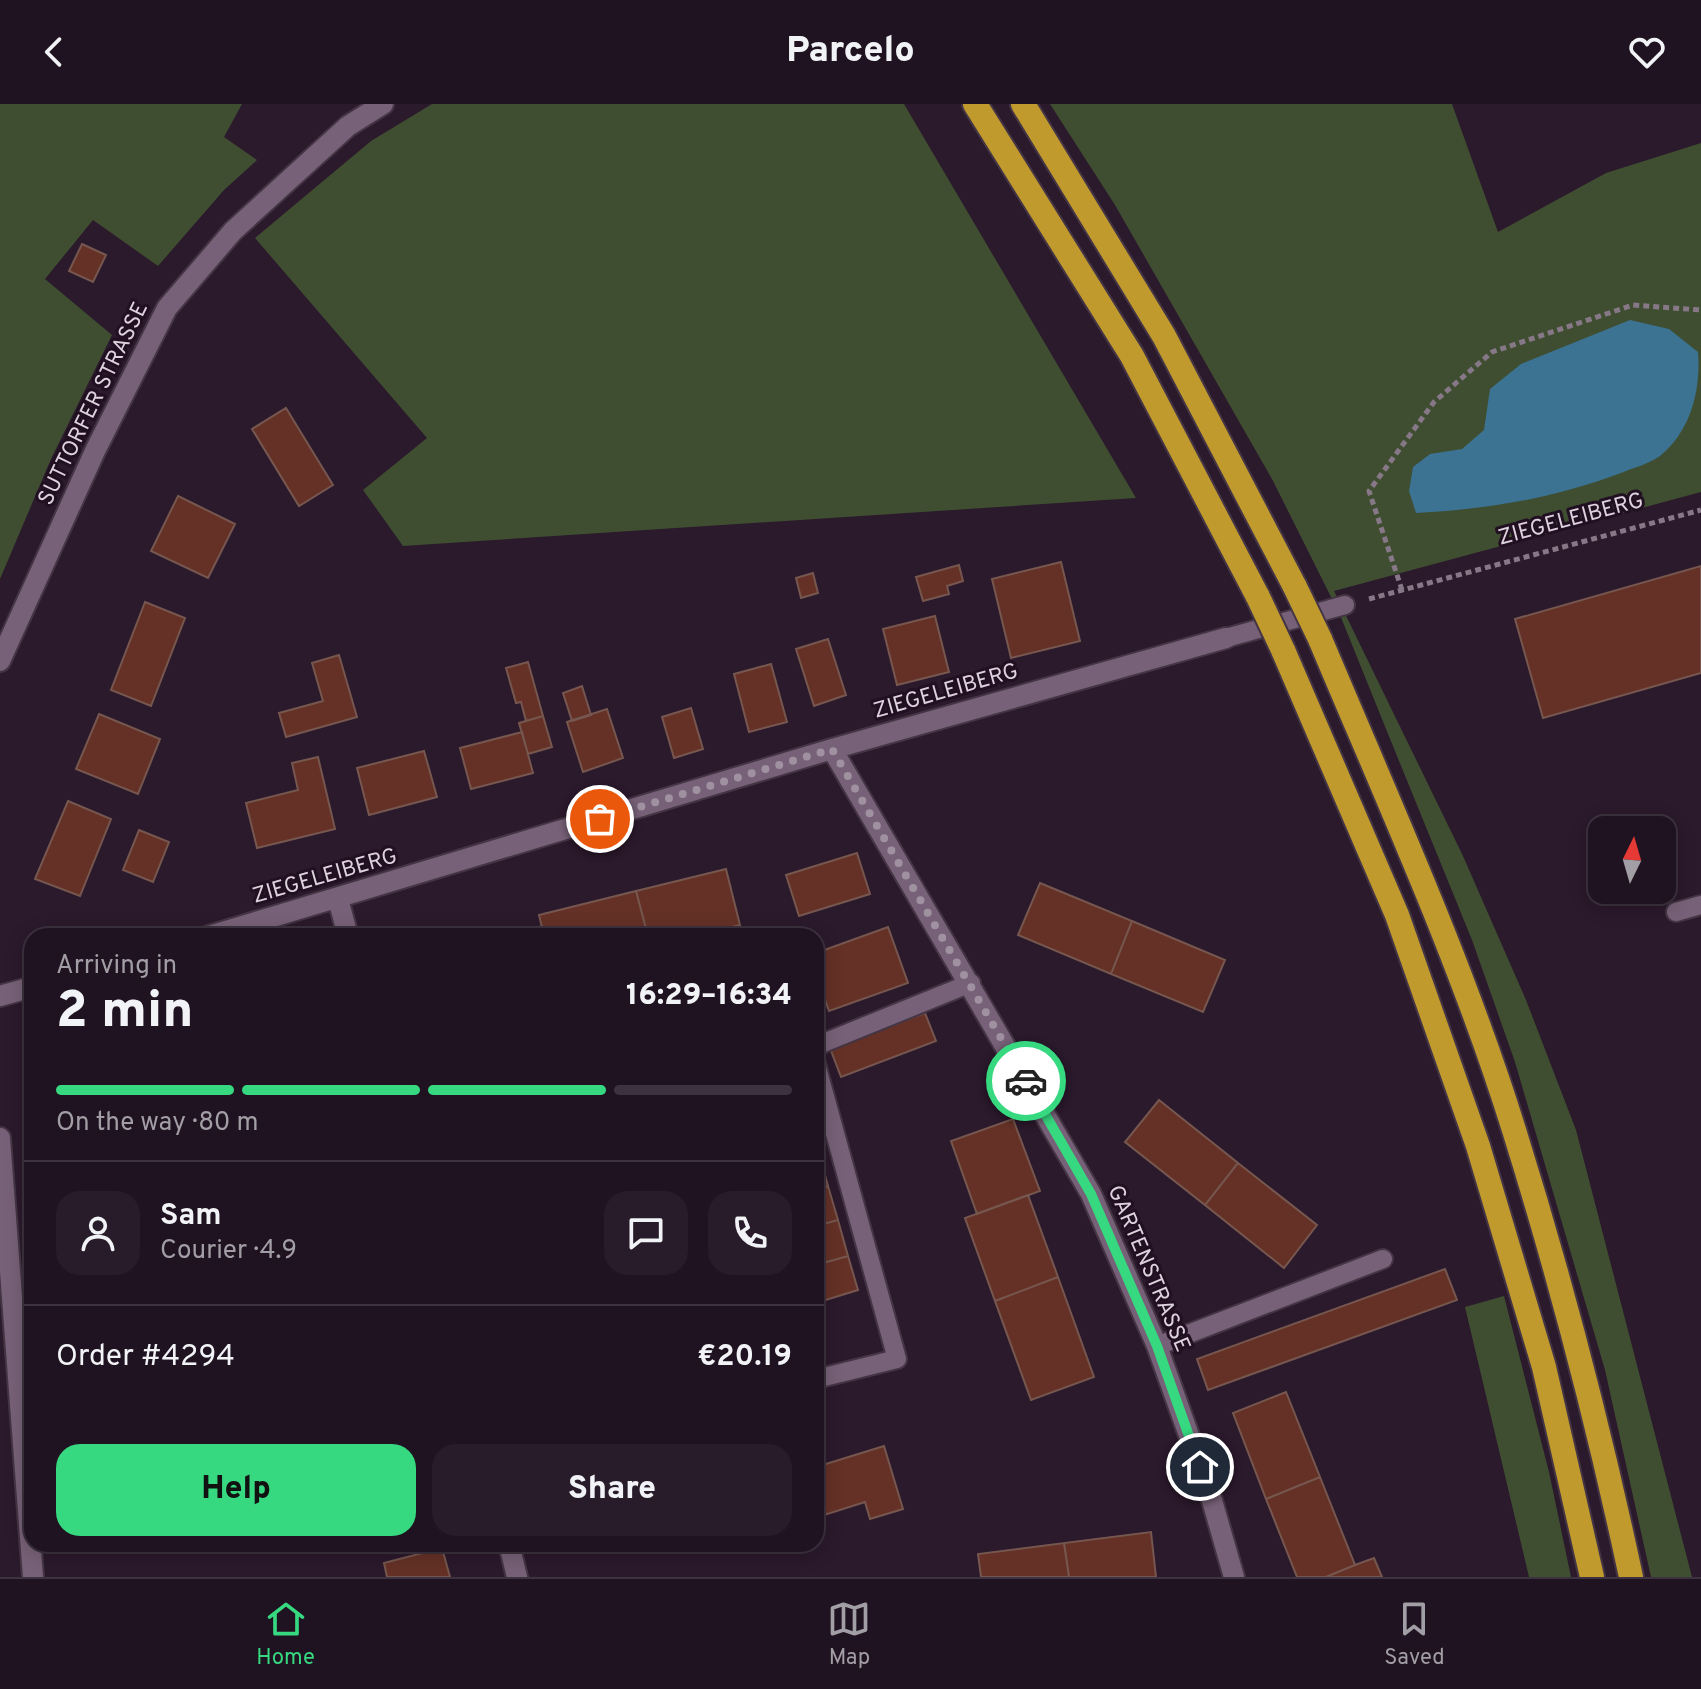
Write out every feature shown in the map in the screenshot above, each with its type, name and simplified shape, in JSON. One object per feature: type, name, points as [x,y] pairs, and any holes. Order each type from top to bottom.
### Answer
[{"type":"highway","points":[[975,104],[1132,356],[1258,597],[1397,915],[1478,1146],[1544,1367],[1592,1577]]},
{"type":"highway","points":[[1023,104],[1164,336],[1295,587],[1431,902],[1514,1129],[1611,1484],[1631,1577]]},
{"type":"street","name":"SUTTORFER STRASSE","points":[[0,661],[95,451],[167,308],[233,231],[348,126],[383,104]]},
{"type":"street","name":"ZIEGELEIBERG","points":[[237,928],[832,749],[1226,638]]},
{"type":"street","name":"GARTENSTRASSE","points":[[832,749],[971,983],[1091,1194],[1157,1346],[1211,1497],[1234,1577]]},
{"type":"street","points":[[338,899],[346,928]]},
{"type":"street","points":[[0,996],[24,989]]},
{"type":"street","points":[[0,1138],[24,1457]]},
{"type":"street","points":[[31,1552],[33,1577]]},
{"type":"street","points":[[511,1552],[517,1577]]},
{"type":"lane","name":"ZIEGELEIBERG","points":[[1226,638],[1345,605]]},
{"type":"lane","points":[[1676,912],[1701,905]]},
{"type":"lane","points":[[824,1043],[971,983]]},
{"type":"lane","points":[[824,1093],[897,1359],[824,1377]]},
{"type":"lane","points":[[1157,1346],[1383,1259]]},
{"type":"path","points":[[1402,590],[1369,491],[1434,402],[1492,352],[1633,305],[1701,310]]},
{"type":"path","name":"ZIEGELEIBERG","points":[[1345,605],[1701,510]]},
{"type":"green space","points":[[0,104],[242,104],[224,137],[257,160],[224,190],[158,266],[93,220],[45,279],[112,335],[51,459],[0,579]]},
{"type":"green space","points":[[432,104],[904,104],[1136,498],[403,546],[363,490],[427,438],[255,238],[371,141]]},
{"type":"green space","points":[[1050,104],[1452,104],[1498,232],[1606,173],[1701,143],[1701,492],[1334,591],[1463,856],[1526,1000],[1576,1130],[1692,1577],[1651,1577],[1605,1370],[1515,1062],[1472,940],[1340,615],[1272,479],[1115,205]]},
{"type":"green space","points":[[1504,1296],[1549,1472],[1571,1577],[1529,1577],[1465,1307]]},
{"type":"water","points":[[1630,320],[1669,329],[1698,352],[1698,381],[1692,409],[1679,435],[1660,456],[1595,482],[1545,496],[1469,509],[1416,513],[1409,491],[1413,467],[1430,454],[1462,449],[1484,430],[1490,389],[1521,364]]},
{"type":"building","points":[[82,244],[106,255],[93,282],[69,271]]},
{"type":"building","points":[[286,408],[333,485],[299,506],[252,429]]},
{"type":"building","points":[[178,496],[235,524],[208,578],[151,551]]},
{"type":"building","points":[[1061,562],[1080,641],[1011,658],[992,579]]},
{"type":"building","points":[[959,565],[963,581],[947,586],[949,594],[923,601],[916,577]]},
{"type":"building","points":[[1701,566],[1701,673],[1543,718],[1515,619]]},
{"type":"building","points":[[813,573],[818,593],[801,598],[796,578]]},
{"type":"building","points":[[145,602],[185,618],[151,706],[111,690]]},
{"type":"building","points":[[935,616],[949,672],[897,685],[883,629]]},
{"type":"building","points":[[828,639],[846,695],[814,706],[796,649]]},
{"type":"building","points":[[339,655],[357,717],[286,737],[279,713],[323,701],[312,663]]},
{"type":"building","points":[[528,662],[543,716],[526,721],[521,702],[516,703],[506,668]]},
{"type":"building","points":[[771,664],[787,722],[749,732],[734,674]]},
{"type":"building","points":[[582,686],[591,715],[572,721],[563,693]]},
{"type":"building","points":[[691,708],[703,749],[674,758],[662,717]]},
{"type":"building","points":[[607,709],[623,758],[583,772],[567,722]]},
{"type":"building","points":[[99,714],[160,739],[138,794],[76,769]]},
{"type":"building","points":[[543,716],[552,747],[528,754],[519,723]]},
{"type":"building","points":[[522,732],[533,773],[471,789],[460,748]]},
{"type":"building","points":[[424,751],[437,797],[369,815],[357,768]]},
{"type":"building","points":[[318,757],[335,829],[257,848],[246,803],[298,790],[292,763]]},
{"type":"building","points":[[68,801],[111,819],[80,896],[35,879]]},
{"type":"building","points":[[139,830],[169,842],[153,882],[123,870]]},
{"type":"building","points":[[857,853],[870,894],[799,916],[786,875]]},
{"type":"building","points":[[726,869],[740,925],[727,928],[646,928],[636,891]]},
{"type":"building","points":[[1040,883],[1132,921],[1111,974],[1018,935]]},
{"type":"building","points":[[636,891],[646,928],[542,928],[539,915]]},
{"type":"building","points":[[1132,921],[1225,960],[1203,1012],[1111,974]]},
{"type":"building","points":[[888,927],[908,983],[829,1011],[824,997],[824,950]]},
{"type":"building","points":[[925,1013],[936,1041],[841,1077],[830,1048]]},
{"type":"building","points":[[1159,1100],[1238,1163],[1205,1205],[1125,1142]]},
{"type":"building","points":[[1013,1119],[1040,1191],[977,1214],[951,1141]]},
{"type":"building","points":[[1238,1163],[1317,1225],[1284,1268],[1205,1205]]},
{"type":"building","points":[[828,1186],[838,1220],[824,1224],[824,1187]]},
{"type":"building","points":[[1028,1195],[1058,1277],[995,1301],[965,1218]]},
{"type":"building","points":[[838,1220],[848,1256],[824,1263],[824,1224]]},
{"type":"building","points":[[848,1256],[858,1290],[824,1301],[824,1263]]},
{"type":"building","points":[[1445,1269],[1457,1300],[1208,1390],[1197,1359]]},
{"type":"building","points":[[1058,1277],[1094,1377],[1031,1400],[995,1301]]},
{"type":"building","points":[[1286,1392],[1320,1477],[1266,1499],[1233,1413]]},
{"type":"building","points":[[884,1446],[903,1509],[870,1519],[865,1502],[824,1515],[824,1465]]},
{"type":"building","points":[[1320,1477],[1355,1565],[1326,1577],[1297,1577],[1266,1499]]},
{"type":"building","points":[[1151,1532],[1156,1577],[1069,1577],[1064,1543]]},
{"type":"building","points":[[1064,1543],[1069,1577],[981,1577],[978,1554]]},
{"type":"building","points":[[427,1552],[443,1552],[450,1577],[387,1577],[384,1563]]},
{"type":"building","points":[[1374,1558],[1382,1577],[1326,1577],[1355,1565]]},
{"type":"way so far","points":[[600,819],[832,749],[1026,1081]]},
{"type":"route","points":[[1026,1081],[1091,1194],[1157,1346],[1200,1467]]}]
